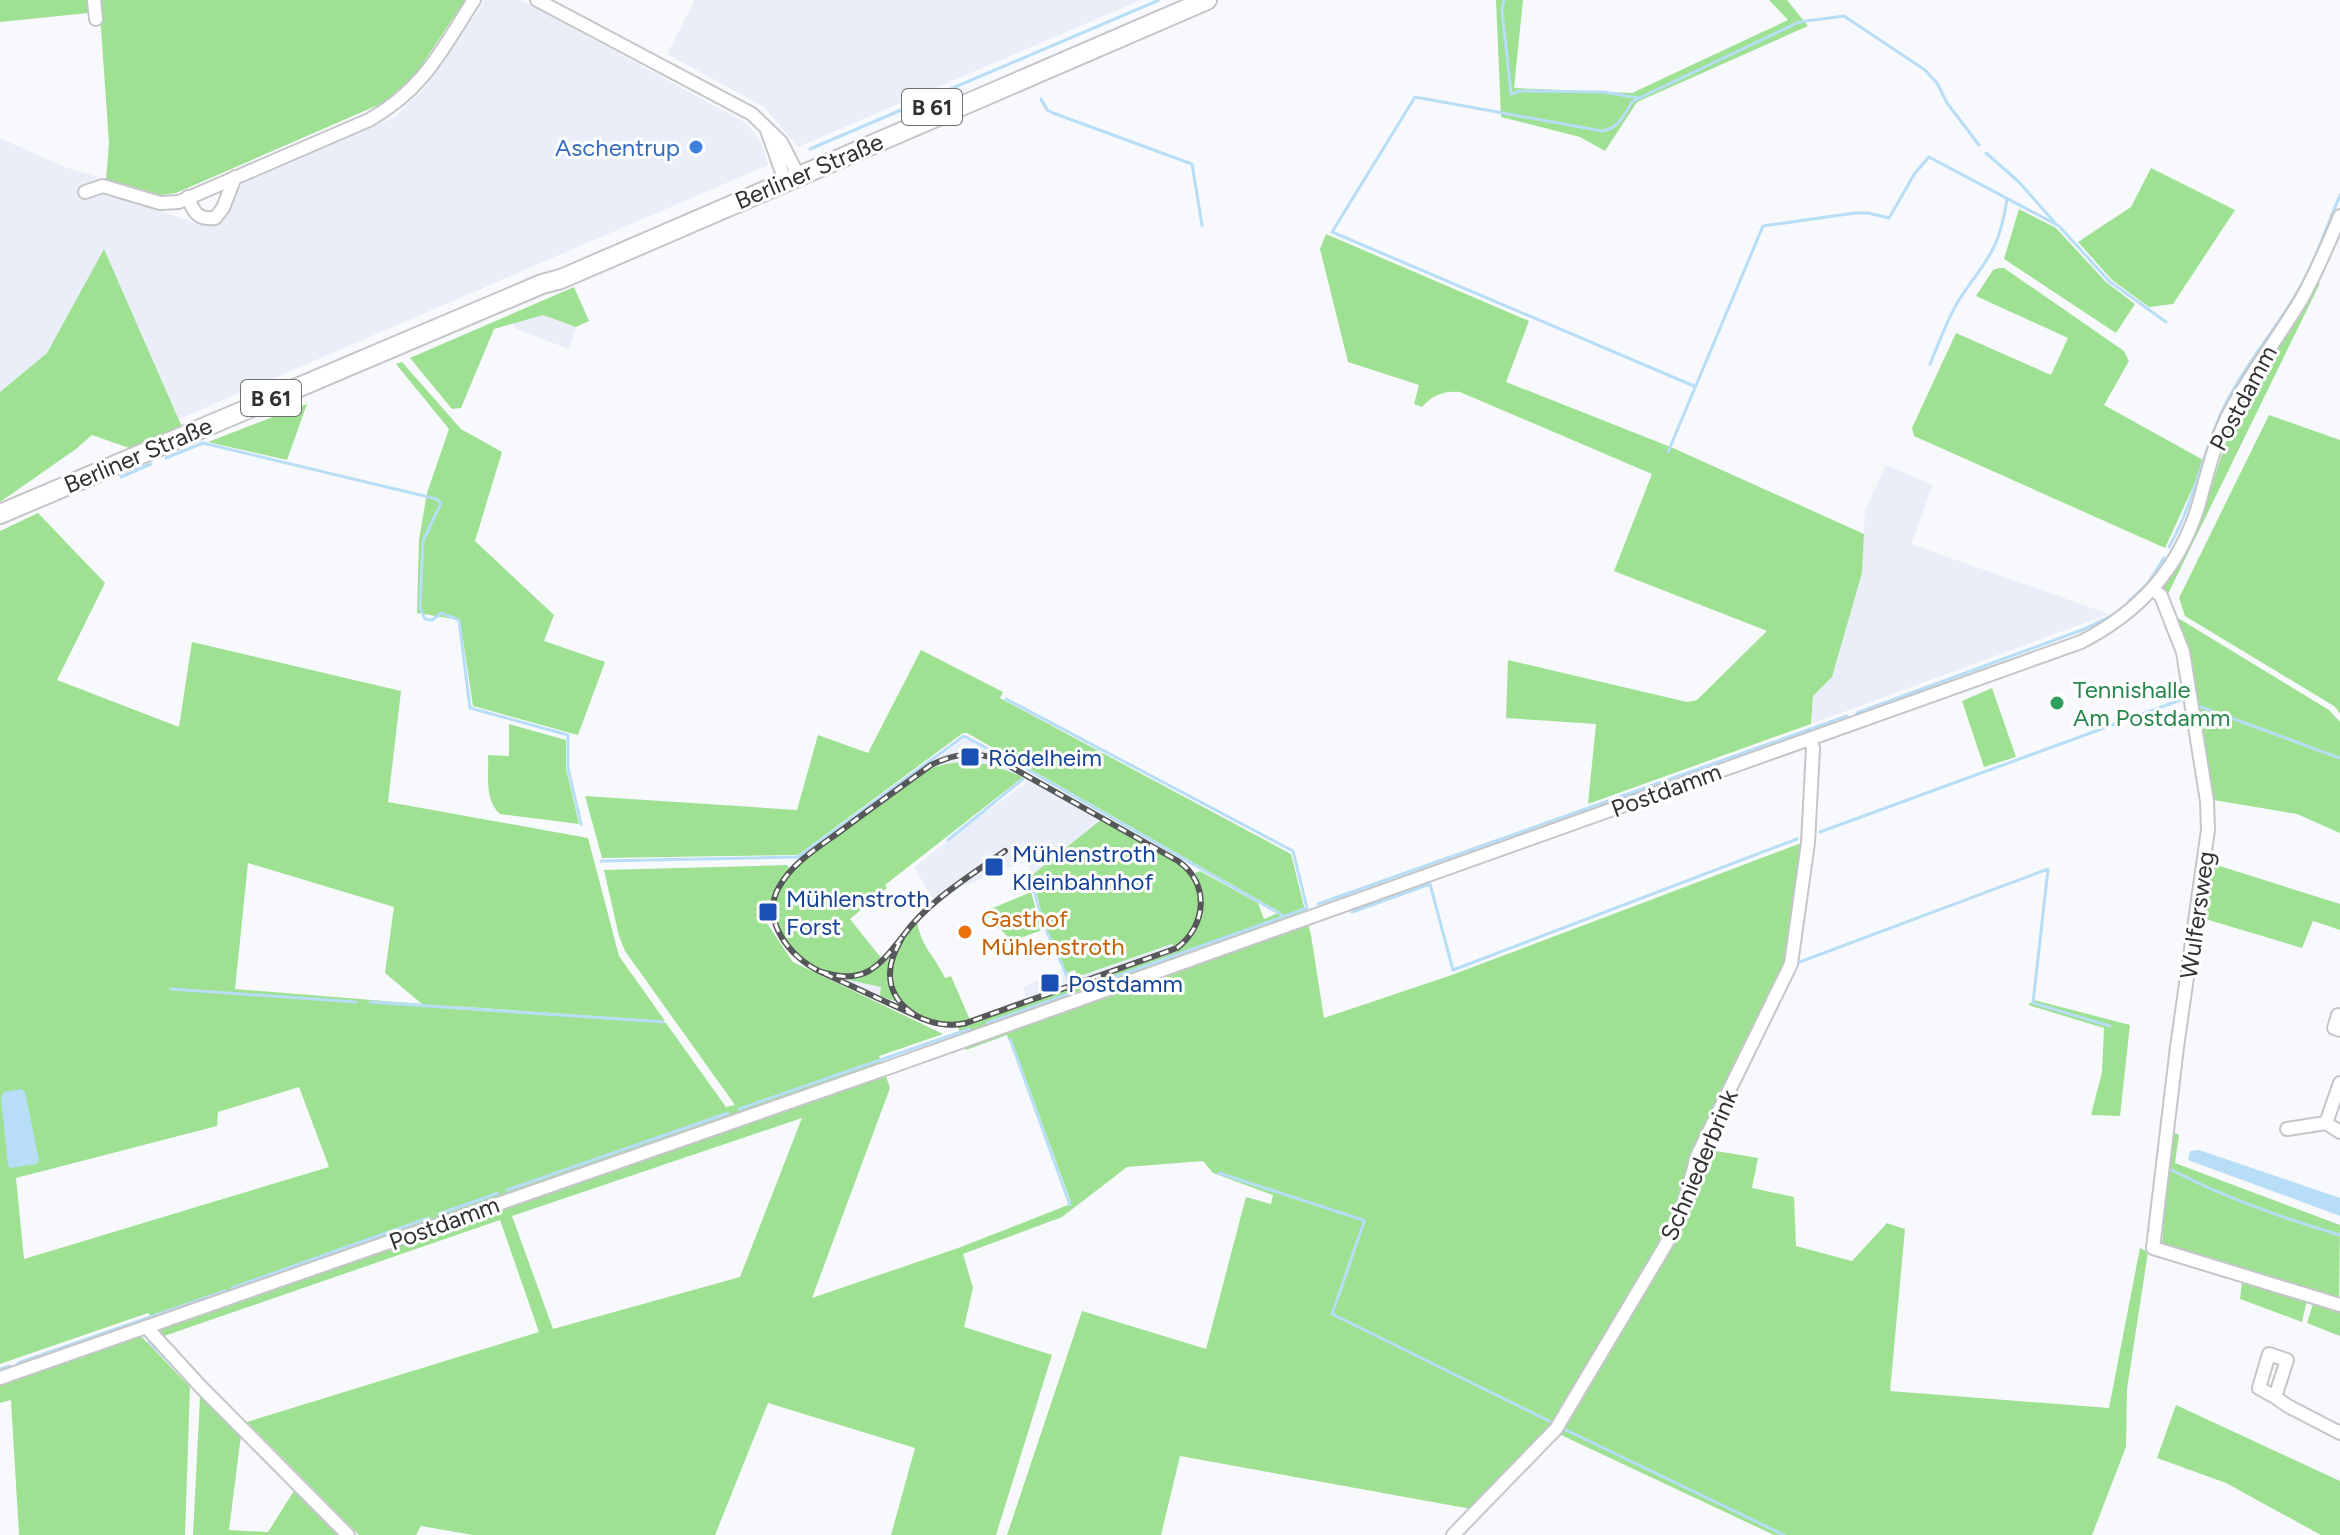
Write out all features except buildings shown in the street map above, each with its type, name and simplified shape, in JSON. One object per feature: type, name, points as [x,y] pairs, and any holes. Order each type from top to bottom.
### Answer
[{"type":"main road","name":"Berliner Straße","points":[[0,514],[542,284],[561,279],[789,174],[1186,0]]},
{"type":"main road","name":"Berliner Straße","points":[[789,174],[1207,0]]},
{"type":"street","points":[[94,0],[96,19]]},
{"type":"street","points":[[85,192],[103,186],[160,203],[179,202],[369,120],[393,106],[422,80],[474,0]]},
{"type":"street","points":[[537,0],[752,114],[764,124],[789,174]]},
{"type":"street","points":[[188,197],[194,213],[206,219],[215,218],[223,208],[235,177]]},
{"type":"street","name":"Postdamm","points":[[0,1378],[893,1066],[2081,642],[2123,618],[2154,590],[2189,529],[2213,452],[2228,417],[2314,277],[2340,216]]},
{"type":"street","name":"Wulfersweg","points":[[2154,590],[2161,596],[2183,652],[2207,801],[2208,830],[2153,1248],[2340,1305]]},
{"type":"street","name":"Schniederbrink","points":[[1453,1535],[1556,1429],[1680,1217],[1698,1154],[1791,964],[1808,843],[1813,748],[1810,739]]},
{"type":"street","points":[[2340,1016],[2334,1028],[2340,1030]]},
{"type":"street","points":[[2326,1123],[2340,1083]]},
{"type":"street","points":[[2287,1129],[2326,1123],[2340,1132]]},
{"type":"street","points":[[147,1328],[170,1356],[348,1535]]},
{"type":"street","points":[[2275,1397],[2340,1433]]},
{"type":"shaded area","points":[[485,0],[521,0],[746,123],[761,141],[768,165],[179,419],[104,249],[47,353],[0,392],[0,138],[67,168],[106,179],[105,196],[199,224],[212,225],[223,221],[237,191],[246,181],[395,117],[428,84]]},
{"type":"shaded area","points":[[695,0],[1141,0],[798,147],[764,107],[667,54]]},
{"type":"shaded area","points":[[543,315],[576,327],[569,349],[516,329],[512,322]]},
{"type":"shaded area","points":[[1886,465],[1933,485],[1911,544],[2109,614],[1811,724],[1813,696],[1832,677],[1862,573],[1865,510]]},
{"type":"shaded area","points":[[964,739],[1185,863],[1195,873],[1203,899],[1200,923],[1189,941],[1169,955],[980,1020],[979,1016],[1026,997],[1023,987],[1063,969],[1068,980],[1173,944],[1174,947],[1189,934],[1199,907],[1195,883],[1188,871],[1102,820],[1032,875],[1027,861],[963,886],[927,912],[925,910],[934,901],[914,867],[1028,782],[994,765],[960,762],[946,764],[918,776],[797,866],[777,895],[775,912],[782,935],[797,955],[819,969],[840,975],[868,971],[877,965],[915,920],[917,922],[905,934],[893,961],[893,982],[913,1011],[923,1017],[943,1023],[973,1019],[975,1022],[952,1029],[929,1024],[795,958],[783,944],[762,906],[770,904],[785,873]]},
{"type":"green space","points":[[0,0],[87,0],[88,13],[0,22]]},
{"type":"green space","points":[[99,0],[465,0],[416,74],[385,102],[176,193],[161,195],[106,179],[109,143]]},
{"type":"green space","points":[[1496,0],[1523,0],[1514,88],[1632,93],[1788,20],[1769,0],[1787,0],[1808,26],[1637,102],[1605,151],[1580,137],[1501,117]]},
{"type":"green space","points":[[2151,168],[2235,210],[2173,304],[2149,307],[2112,280],[2078,242],[2131,207]]},
{"type":"green space","points":[[2019,209],[2056,228],[2106,282],[2135,304],[2116,333],[2004,259]]},
{"type":"green space","points":[[1326,234],[1529,321],[1506,382],[1673,448],[1864,534],[1862,573],[1832,677],[1813,696],[1811,724],[1588,804],[1596,724],[1506,718],[1508,660],[1687,702],[1697,700],[1767,631],[1614,571],[1652,474],[1460,392],[1439,395],[1422,407],[1414,404],[1419,385],[1348,362],[1320,249]]},
{"type":"green space","points":[[104,249],[182,427],[132,449],[92,435],[0,502],[0,392],[47,353]]},
{"type":"green space","points":[[2004,268],[2124,351],[2129,361],[2104,405],[2205,461],[2165,548],[1914,436],[1912,428],[1956,333],[2051,375],[2068,338],[1976,296],[1993,270]]},
{"type":"green space","points":[[2315,283],[2320,283],[2167,596],[2163,586],[2203,512],[2234,418]]},
{"type":"green space","points":[[574,287],[589,321],[576,327],[543,315],[494,329],[461,408],[452,409],[410,358]]},
{"type":"green space","points":[[402,362],[461,429],[502,452],[475,541],[554,615],[544,641],[605,662],[578,735],[473,706],[460,620],[417,613],[419,540],[427,493],[449,429],[396,364]]},
{"type":"green space","points":[[307,404],[287,460],[208,442]]},
{"type":"green space","points":[[2269,415],[2340,440],[2340,713],[2334,706],[2185,616],[2179,598]]},
{"type":"green space","points":[[38,513],[105,583],[57,680],[179,727],[192,642],[401,691],[388,802],[588,838],[619,956],[665,1021],[452,1006],[453,1009],[666,1023],[726,1107],[735,1105],[625,951],[604,870],[787,865],[789,868],[776,887],[770,904],[762,906],[768,919],[766,922],[793,962],[943,1034],[879,1056],[890,1088],[812,1298],[961,1247],[1071,1202],[1012,1041],[1007,1035],[966,1050],[958,1027],[1178,951],[1194,934],[1201,915],[1201,895],[1195,873],[1200,871],[1258,903],[1264,919],[1280,912],[967,733],[798,855],[602,858],[585,796],[797,810],[818,735],[868,753],[921,650],[1003,692],[1000,698],[1291,854],[1311,935],[1324,1018],[1449,976],[1804,842],[1788,964],[1661,1244],[1557,1420],[1471,1509],[1180,1456],[1161,1535],[1007,1535],[1082,1311],[1206,1349],[1246,1197],[1271,1204],[1273,1195],[1213,1173],[1203,1161],[1127,1167],[1062,1217],[963,1254],[973,1288],[964,1327],[1052,1355],[996,1535],[891,1535],[915,1448],[768,1403],[715,1535],[473,1535],[421,1526],[416,1535],[359,1535],[247,1422],[539,1332],[500,1220],[164,1336],[148,1313],[0,1364],[0,531]],"holes":[[[248,863],[394,907],[385,973],[422,1004],[235,989]],[[299,1087],[329,1167],[24,1259],[16,1178],[217,1126],[218,1112]],[[802,1118],[740,1277],[553,1329],[512,1216]]]},
{"type":"green space","points":[[2173,615],[2329,710],[2340,722],[2340,833],[2297,814],[2214,800],[2199,708]]},
{"type":"green space","points":[[1992,688],[2016,757],[1984,767],[1962,701]]},
{"type":"green space","points":[[509,724],[566,740],[566,768],[579,824],[500,814],[495,808],[488,787],[488,755],[509,756]]},
{"type":"green space","points":[[971,762],[993,765],[1023,777],[885,885],[887,888],[850,919],[882,959],[865,970],[846,974],[827,971],[808,963],[792,951],[781,935],[775,917],[777,894],[792,871],[910,780],[940,766]]},
{"type":"green space","points":[[1102,819],[1159,850],[1188,871],[1198,890],[1198,911],[1189,931],[1175,947],[1172,944],[1077,977],[1075,970],[1067,973],[1044,923],[1032,875]]},
{"type":"green space","points":[[2210,863],[2340,904],[2340,930],[2313,921],[2302,948],[2202,918]]},
{"type":"green space","points":[[1031,892],[1042,930],[1012,941],[983,912]]},
{"type":"green space","points":[[917,922],[925,945],[945,978],[951,976],[970,1020],[947,1024],[927,1021],[911,1011],[900,997],[894,980],[894,961],[901,941]]},
{"type":"green space","points":[[892,954],[887,977],[897,1002],[880,996],[881,987],[840,978],[869,973]]},
{"type":"green space","points":[[2034,1000],[2130,1025],[2120,1116],[2091,1115],[2102,1072],[2104,1028],[2028,1005]]},
{"type":"green space","points":[[2171,1131],[2179,1135],[2175,1163],[2340,1225],[2339,1301],[2162,1245]]},
{"type":"green space","points":[[1704,1149],[1758,1158],[1752,1188],[1794,1197],[1796,1246],[1852,1261],[1887,1223],[1905,1229],[1890,1391],[2109,1408],[2140,1248],[2148,1252],[2127,1389],[2126,1447],[2092,1535],[1774,1535],[1559,1434],[1668,1249]]},
{"type":"green space","points":[[2242,1282],[2307,1300],[2302,1322],[2240,1299]]},
{"type":"green space","points":[[2316,1302],[2340,1310],[2340,1336],[2307,1323]]},
{"type":"green space","points":[[141,1336],[190,1387],[185,1535],[19,1535],[11,1400],[0,1403],[0,1386]]},
{"type":"green space","points":[[200,1397],[204,1397],[241,1435],[229,1530],[268,1532],[295,1489],[340,1535],[193,1535]]},
{"type":"green space","points":[[2176,1405],[2340,1481],[2340,1535],[2321,1535],[2226,1483],[2157,1458]]},
{"type":"water","points":[[21,1089],[25,1092],[39,1160],[37,1164],[11,1168],[8,1166],[1,1097],[4,1092]]},
{"type":"water","points":[[2199,1150],[2340,1198],[2340,1216],[2188,1160],[2190,1151]]},
{"type":"waterway","points":[[810,149],[1159,0]]},
{"type":"waterway","points":[[1504,0],[1502,11],[1511,94],[1520,91],[1604,92],[1638,98]]},
{"type":"waterway","points":[[1694,386],[1332,232],[1415,97],[1608,130],[1624,116],[1633,101],[1799,22],[1844,16],[1925,70],[1979,145]]},
{"type":"waterway","points":[[1041,99],[1047,110],[1053,113],[1192,164],[1202,225]]},
{"type":"waterway","points":[[1986,153],[2019,182],[2056,224]]},
{"type":"waterway","points":[[1668,452],[1763,226],[1855,213],[1889,218],[1915,173],[1929,157],[2059,226],[2109,281],[2166,322]]},
{"type":"waterway","points":[[2169,547],[2225,405],[2302,284],[2340,195]]},
{"type":"waterway","points":[[1930,364],[1955,307],[1996,243],[2007,199]]},
{"type":"waterway","points":[[166,458],[203,443],[437,499],[441,503],[423,541],[420,608],[425,619],[432,620],[441,613],[459,620],[470,708],[568,735],[568,768],[581,824]]},
{"type":"waterway","points":[[121,477],[151,464]]},
{"type":"waterway","points":[[2129,601],[2148,583],[2164,558]]},
{"type":"waterway","points":[[1857,713],[2082,630],[2111,616]]},
{"type":"waterway","points":[[1820,832],[2186,698]]},
{"type":"waterway","points":[[1006,699],[1293,851],[1307,908],[1084,988]]},
{"type":"waterway","points":[[2201,707],[2340,758]]},
{"type":"waterway","points":[[1318,904],[1847,716]]},
{"type":"waterway","points":[[601,861],[798,857],[964,736],[1015,763]]},
{"type":"waterway","points":[[1025,768],[1282,915]]},
{"type":"waterway","points":[[948,840],[1023,779]]},
{"type":"waterway","points":[[1352,912],[1430,884],[1453,970],[1797,839]]},
{"type":"waterway","points":[[1797,963],[2048,869],[2033,1003],[2110,1026]]},
{"type":"waterway","points":[[1030,876],[1043,923],[1068,978]]},
{"type":"waterway","points":[[171,989],[356,1002]]},
{"type":"waterway","points":[[987,1023],[1074,992]]},
{"type":"waterway","points":[[370,1002],[663,1022]]},
{"type":"waterway","points":[[739,1109],[969,1029]]},
{"type":"waterway","points":[[1010,1039],[1070,1205]]},
{"type":"waterway","points":[[507,1190],[728,1113]]},
{"type":"waterway","points":[[2170,1169],[2253,1206],[2340,1235]]},
{"type":"waterway","points":[[1219,1173],[1363,1220],[1332,1314],[1553,1423]]},
{"type":"waterway","points":[[439,1214],[498,1193]]},
{"type":"waterway","points":[[232,1288],[428,1218]]},
{"type":"waterway","points":[[18,1363],[225,1291]]},
{"type":"waterway","points":[[149,1342],[182,1375]]},
{"type":"waterway","points":[[0,1369],[10,1366]]},
{"type":"waterway","points":[[1566,1430],[1784,1535]]},
{"type":"railway","points":[[819,971],[847,976],[868,972],[885,958],[903,936],[890,968],[897,998],[905,1008],[928,1021],[954,1025],[966,1023],[1177,948],[1187,939],[1199,916],[1200,892],[1196,881],[1178,861],[997,759],[963,755],[931,765],[799,862],[779,887],[773,912],[781,936],[808,965],[819,971],[923,1019]]},
{"type":"railway","points":[[903,936],[937,900],[1005,851]]},
{"type":"place","name":"Aschentrup","points":[[696,147]]},
{"type":"place","name":"Tennishalle Am Postdamm","points":[[2057,703]]},
{"type":"place","name":"Rödelheim","points":[[970,757]]},
{"type":"place","name":"Mühlenstroth Kleinbahnhof","points":[[994,867]]},
{"type":"place","name":"Mühlenstroth Forst","points":[[768,912]]},
{"type":"place","name":"Gasthof Mühlenstroth","points":[[965,932]]},
{"type":"place","name":"Postdamm","points":[[1050,983]]}]
